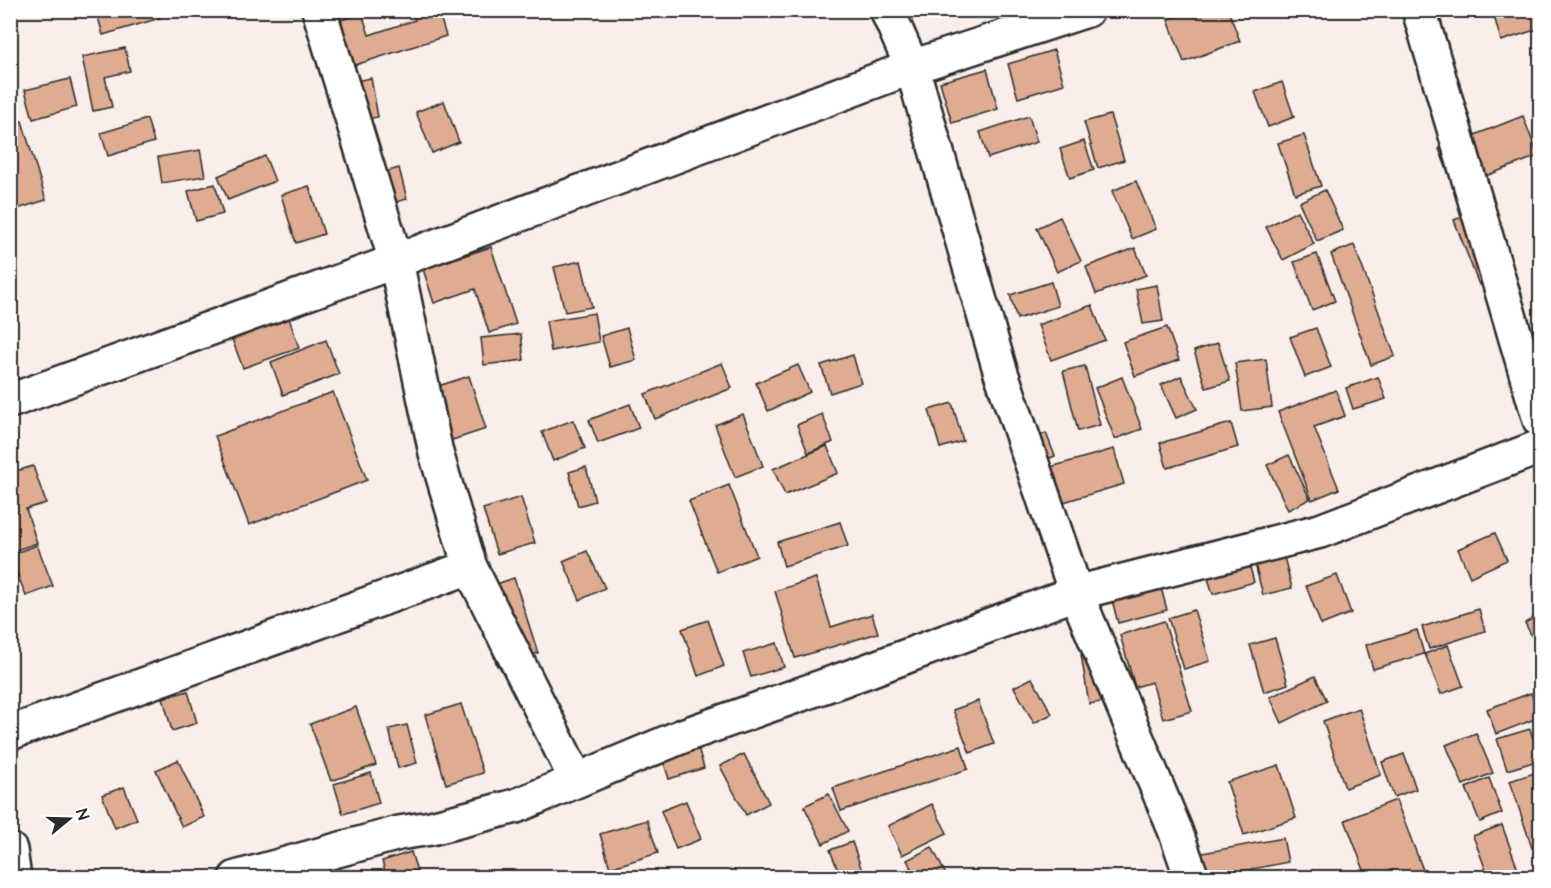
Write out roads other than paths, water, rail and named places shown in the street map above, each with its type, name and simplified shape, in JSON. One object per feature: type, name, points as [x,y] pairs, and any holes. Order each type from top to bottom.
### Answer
[{"type":"street","points":[[319,10],[396,261],[436,453],[470,567],[576,779]]},
{"type":"street","points":[[887,10],[912,67],[1000,370],[1076,593],[1175,830],[1192,878]]},
{"type":"street","points":[[10,401],[396,261],[912,67],[1087,10]]},
{"type":"street","points":[[1419,10],[1540,420]]},
{"type":"street","points":[[236,878],[399,833],[431,828],[516,806],[686,735],[876,668],[1076,593],[1320,531],[1540,447]]},
{"type":"street","points":[[10,733],[470,567]]},
{"type":"street","points":[[10,850],[14,878]]}]
